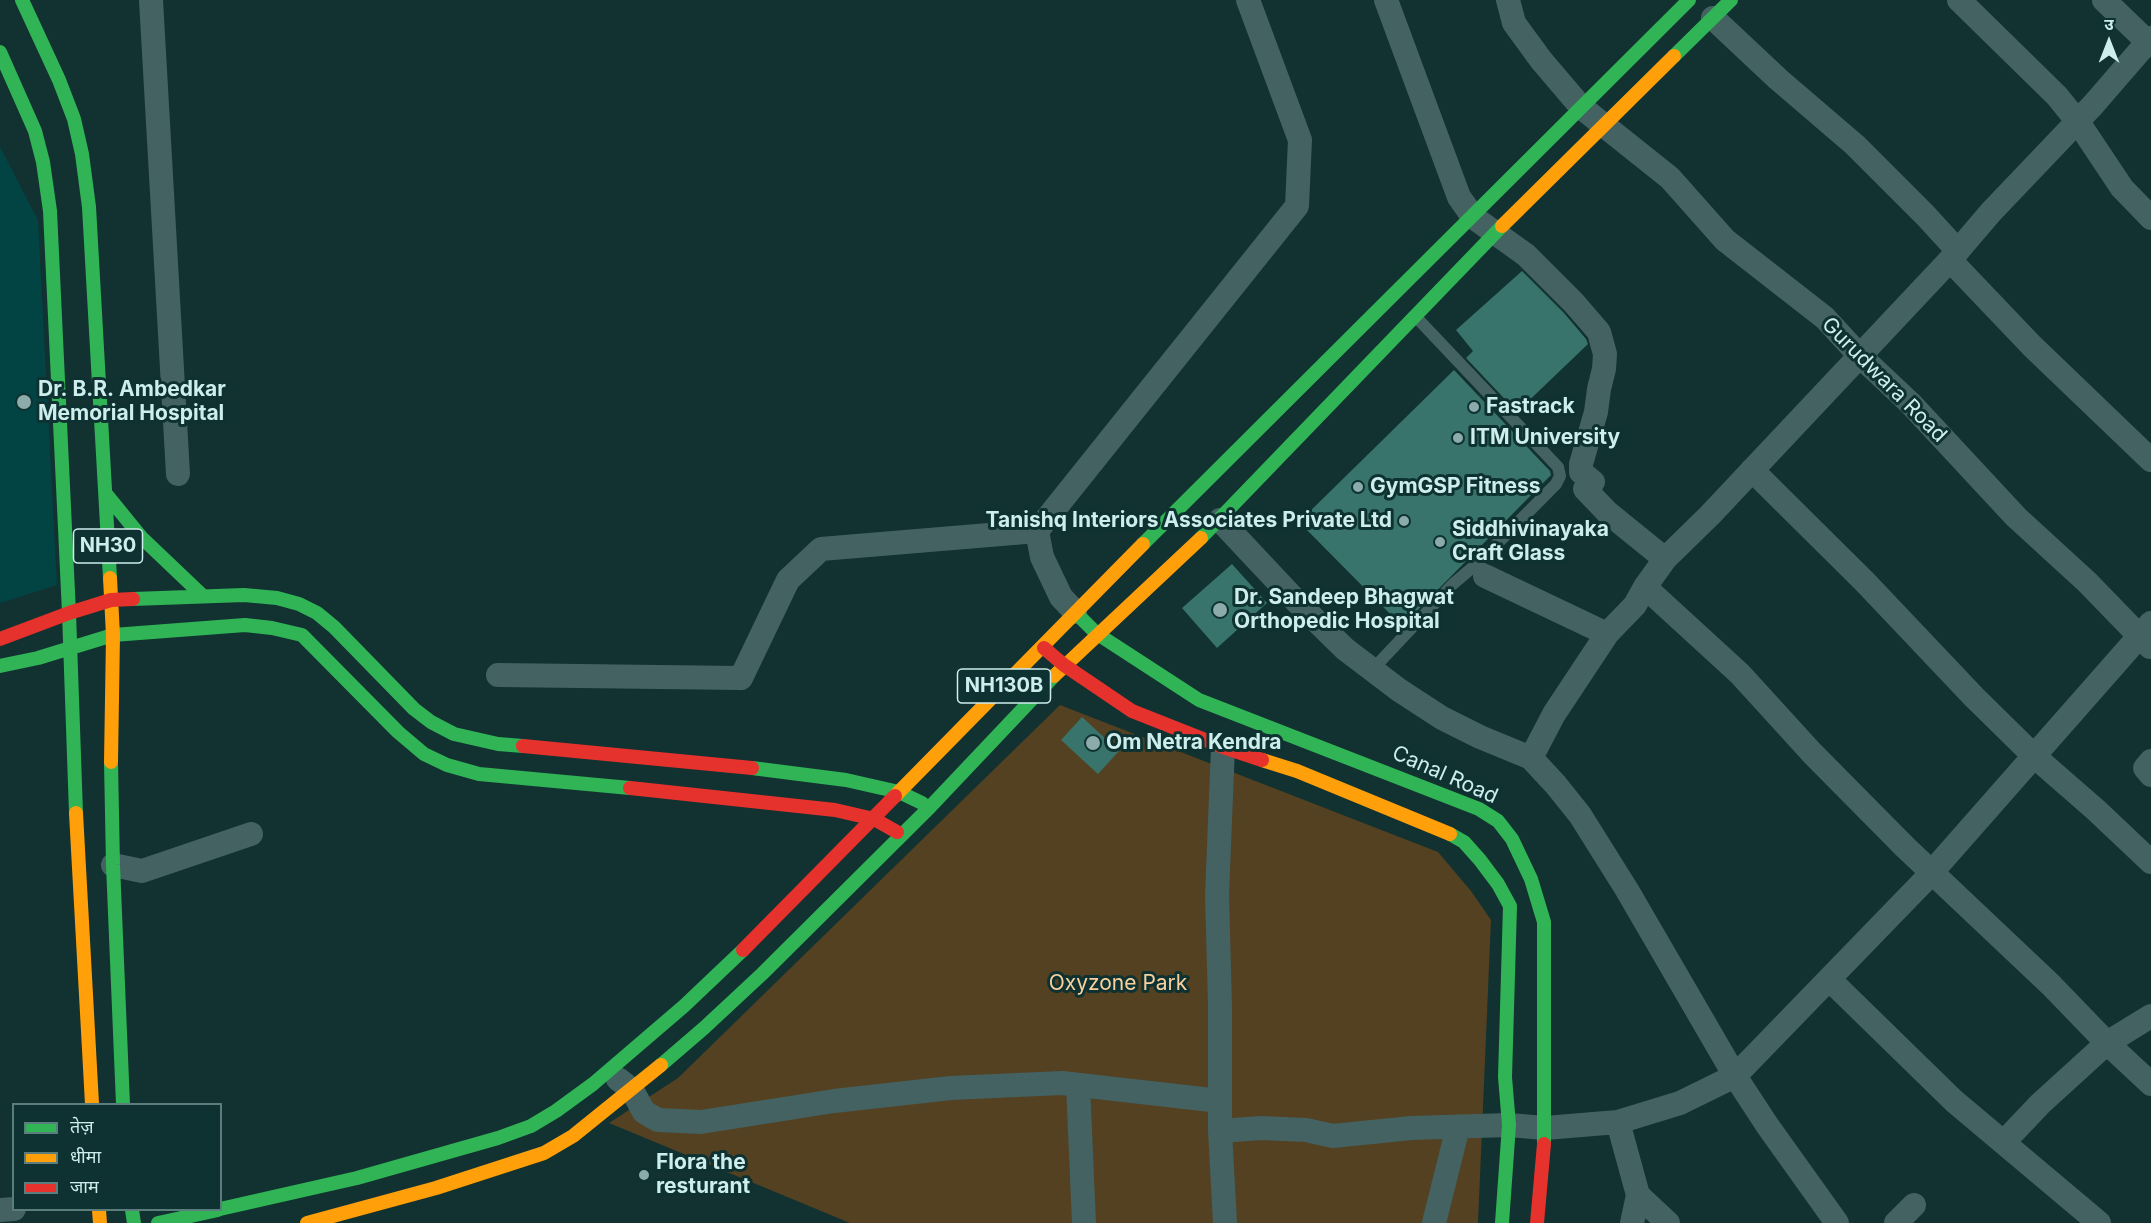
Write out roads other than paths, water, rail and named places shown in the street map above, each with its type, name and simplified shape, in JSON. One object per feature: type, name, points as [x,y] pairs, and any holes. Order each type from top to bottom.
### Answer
[{"type":"main road","name":"NH30","points":[[22,0],[59,80],[74,119],[82,154],[89,207],[113,634],[111,765],[113,865],[123,1103]]},
{"type":"main road","name":"NH130B","points":[[222,1208],[357,1178],[498,1138],[531,1126],[556,1111],[609,1070],[684,1006],[741,952],[1042,646],[1689,0]]},
{"type":"main road","name":"NH130B","points":[[307,1223],[446,1185],[544,1153],[573,1136],[632,1090],[704,1028],[753,981],[930,807],[1096,633],[1220,520],[1496,233],[1731,0]]},
{"type":"main road","name":"NH30","points":[[0,52],[21,94],[35,131],[43,162],[50,211],[69,613],[73,776],[93,1103]]},
{"type":"main road","points":[[106,494],[141,537],[203,596]]},
{"type":"main road","points":[[0,639],[111,600],[244,595],[277,598],[299,604],[317,613],[414,709],[431,722],[454,734],[498,744],[587,751],[846,780],[898,792],[930,807]]},
{"type":"main road","name":"Canal Road","points":[[1076,612],[1096,633],[1199,700],[1479,809],[1498,821],[1512,839],[1531,879],[1544,922],[1545,1128],[1537,1223]]},
{"type":"main road","points":[[0,666],[38,658],[113,634],[245,625],[272,628],[302,635],[374,708],[424,754],[447,765],[478,774],[754,800],[835,810],[874,819],[902,835]]},
{"type":"main road","points":[[1042,646],[1064,665],[1132,711],[1223,747],[1297,771],[1442,829],[1464,842],[1480,860],[1498,884],[1510,906],[1505,1077],[1509,1125],[1502,1223]]},
{"type":"main road","name":"NH130B","points":[[158,1223],[210,1211]]},
{"type":"street","points":[[151,0],[178,474]]},
{"type":"street","points":[[498,675],[741,678],[789,580],[821,549],[1037,531],[1297,206],[1300,140],[1248,0]]},
{"type":"street","points":[[1386,0],[1459,197],[1473,217],[1526,255],[1574,303],[1599,332],[1605,354],[1604,369],[1596,412],[1581,464],[1581,472],[1593,482],[1585,489],[1634,536],[1665,559]]},
{"type":"street","name":"Gurudwara Road","points":[[1508,0],[1514,23],[1541,60],[1581,107],[1670,178],[1725,240],[1825,318],[1859,355],[1911,404],[2016,517],[2147,636]]},
{"type":"street","points":[[1959,0],[2057,96],[2078,122],[2122,188],[2151,218]]},
{"type":"street","points":[[1531,758],[1554,714],[1607,634],[1635,605],[1665,559],[1710,516],[1954,256],[1999,203],[2078,122],[2150,41],[2104,0]]},
{"type":"street","points":[[1713,18],[1778,79],[1855,145],[1926,216],[1954,256],[2032,346],[2151,460]]},
{"type":"street","points":[[1752,470],[1865,582],[1974,697],[2034,756],[2112,824],[2151,862]]},
{"type":"street","points":[[1220,520],[1345,649],[1399,690],[1442,718],[1531,758],[1556,785],[1586,825],[1682,982],[1735,1076],[1837,1223]]},
{"type":"street","points":[[1037,531],[1042,557],[1061,597],[1076,612]]},
{"type":"street","points":[[1485,576],[1607,634]]},
{"type":"street","points":[[1645,587],[1740,674],[1812,753],[1905,848],[2051,985],[2107,1043],[2151,1084]]},
{"type":"street","points":[[1220,1131],[1261,1128],[1306,1130],[1333,1136],[1411,1128],[1509,1125],[1545,1128],[1618,1122],[1680,1102],[1735,1076],[1932,872],[2034,756],[2147,636]]},
{"type":"street","points":[[1223,747],[1217,894],[1220,1131],[1226,1223]]},
{"type":"street","points":[[2151,761],[2145,768],[2151,775]]},
{"type":"street","points":[[113,865],[142,871],[251,834]]},
{"type":"street","points":[[1830,980],[1954,1101],[2098,1223]]},
{"type":"street","points":[[2004,1142],[2040,1104],[2107,1043],[2151,1016]]},
{"type":"street","points":[[609,1070],[632,1090],[644,1112],[658,1120],[701,1122],[834,1101],[951,1088],[1062,1083],[1220,1101]]},
{"type":"street","points":[[1078,1085],[1084,1223]]},
{"type":"street","points":[[1618,1122],[1638,1195],[1632,1223]]},
{"type":"street","points":[[1434,1223],[1458,1127]]},
{"type":"street","points":[[1638,1195],[1668,1223]]},
{"type":"street","points":[[1896,1223],[1914,1205]]},
{"type":"lane","points":[[1373,669],[1453,585],[1557,484],[1560,476],[1558,467],[1415,316]]},
{"type":"place","name":"Dr. B.R. Ambedkar Memorial Hospital","points":[[24,402]]},
{"type":"place","name":"Fastrack","points":[[1474,407]]},
{"type":"place","name":"ITM University","points":[[1458,438]]},
{"type":"place","name":"GymGSP Fitness","points":[[1358,487]]},
{"type":"place","name":"Tanishq Interiors Associates Private Ltd","points":[[1404,521]]},
{"type":"place","name":"Siddhivinayaka Craft Glass","points":[[1440,542]]},
{"type":"place","name":"Dr. Sandeep Bhagwat Orthopedic Hospital","points":[[1220,610]]},
{"type":"place","name":"Om Netra Kendra","points":[[1093,743]]},
{"type":"place","name":"Flora the resturant","points":[[644,1175]]},
{"type":"park label","name":"Oxyzone Park","points":[[1118,984]]}]
